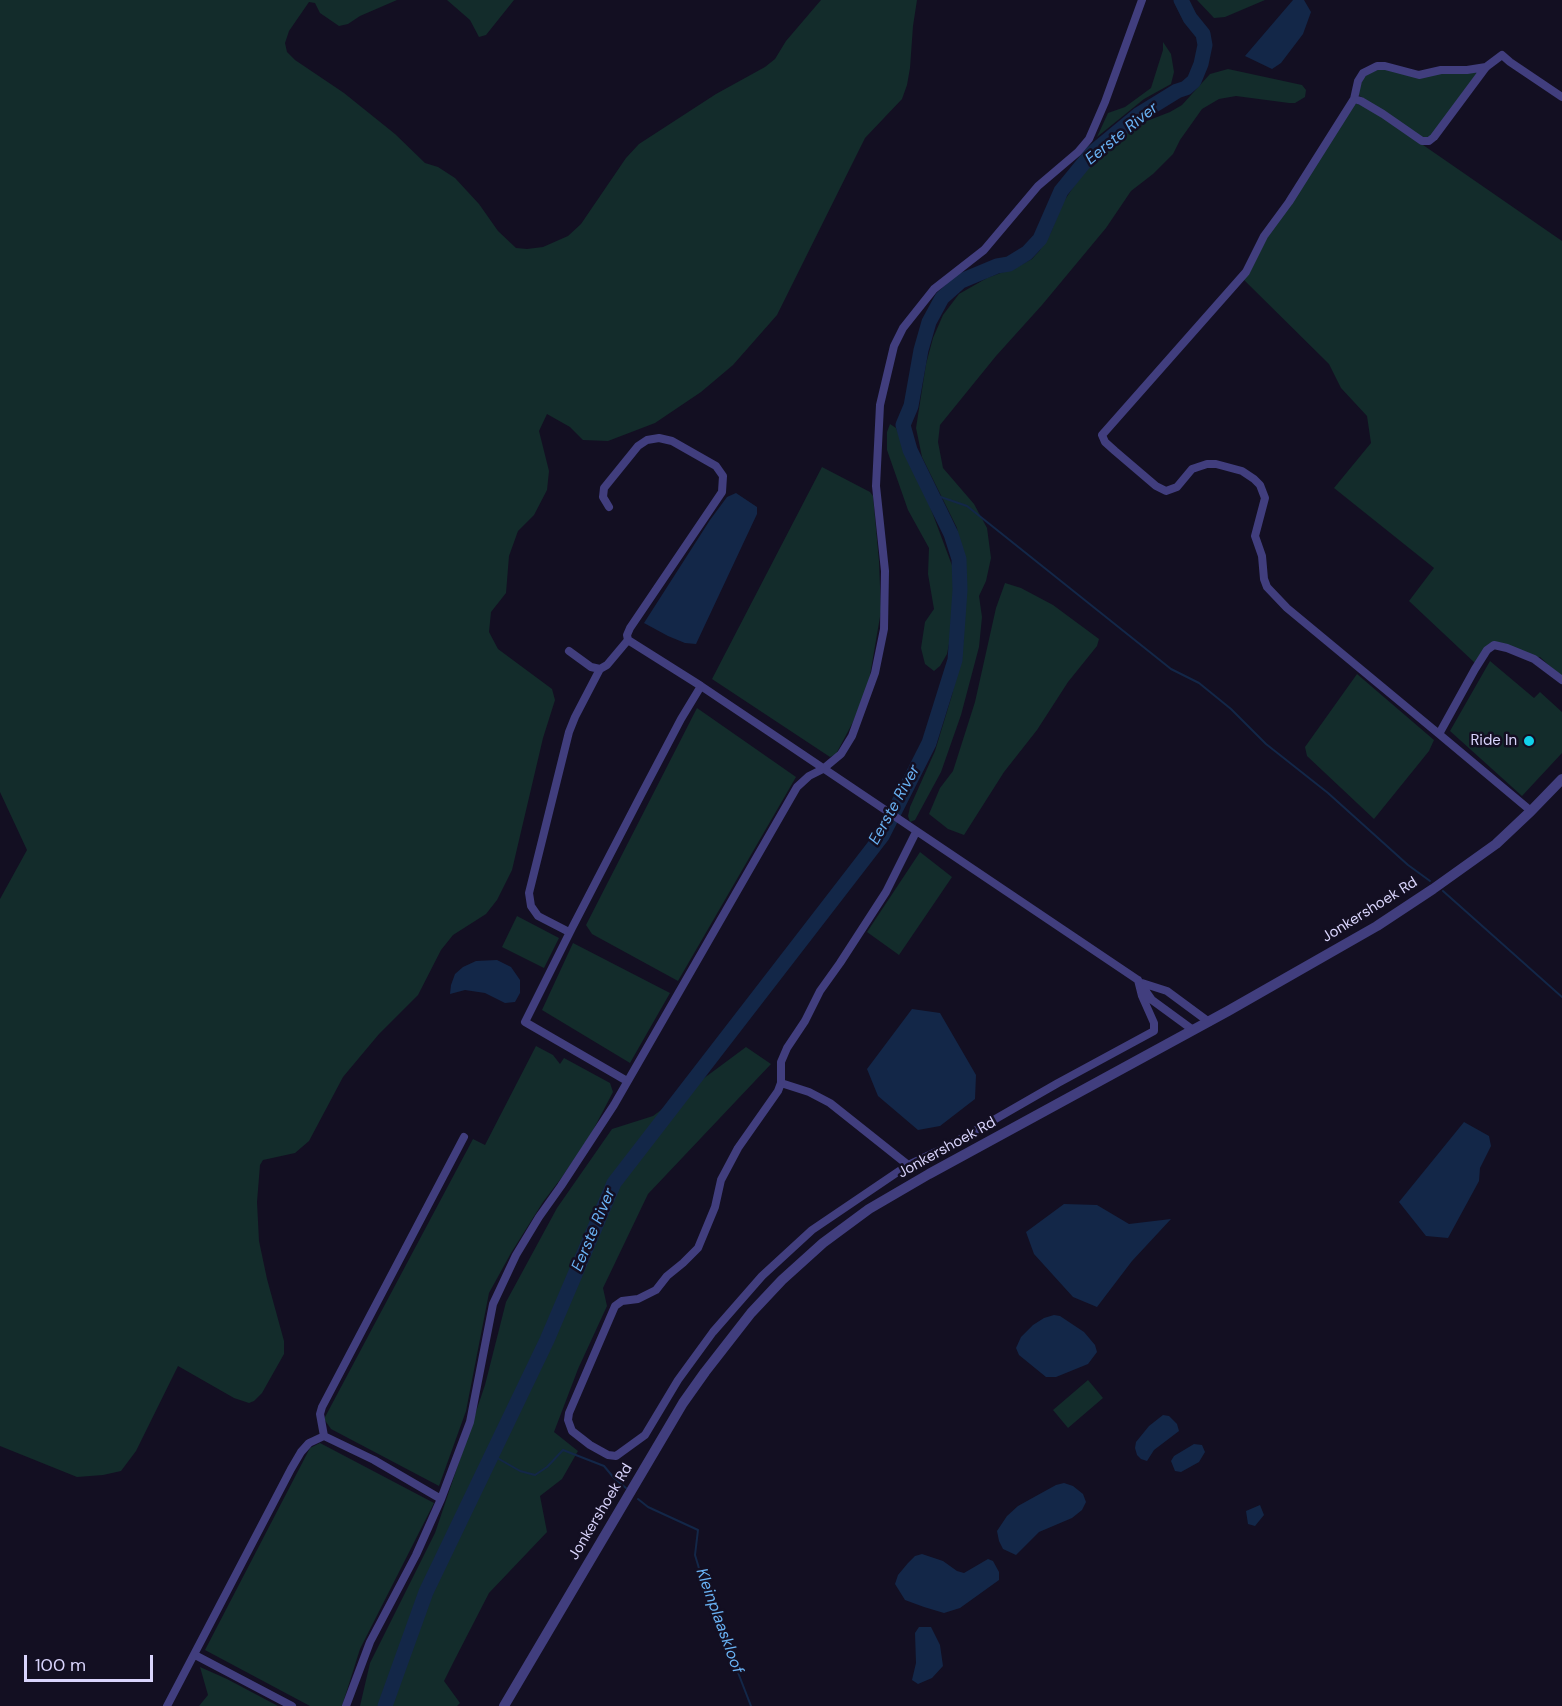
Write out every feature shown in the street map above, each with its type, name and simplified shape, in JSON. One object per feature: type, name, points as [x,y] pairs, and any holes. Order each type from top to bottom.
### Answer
[{"type":"street","points":[[346,1706],[370,1642],[416,1555],[441,1499],[470,1422],[488,1327],[497,1293],[538,1218],[594,1138],[797,787],[841,754],[849,742],[868,696],[882,644],[885,608],[885,571],[876,486],[880,405],[894,346],[903,328],[934,289],[984,250],[1038,186],[1078,152],[1089,139],[1142,0]]},
{"type":"street","points":[[1354,99],[1383,114],[1422,141],[1429,141],[1486,67],[1502,55],[1562,97]]},
{"type":"street","points":[[1486,67],[1441,70],[1419,75],[1377,66],[1363,73],[1358,81],[1354,99],[1289,202],[1264,236],[1246,272],[1104,431],[1102,437],[1156,486],[1166,491],[1177,487],[1192,469],[1207,464],[1242,471],[1254,479],[1260,485],[1265,498],[1255,536],[1262,556],[1267,587],[1287,608],[1531,811]]},
{"type":"street","points":[[569,932],[538,916],[531,906],[529,893],[569,732],[600,669],[628,640],[627,635],[630,628],[722,492],[723,476],[716,466],[672,441],[659,438],[647,440],[638,446],[604,488],[603,497],[609,507]]},
{"type":"street","points":[[628,640],[701,686],[1140,982],[1167,991],[1209,1022]]},
{"type":"street","points":[[1439,734],[1469,679],[1487,650],[1494,645],[1534,659],[1562,680]]},
{"type":"street","points":[[569,651],[591,667],[600,669]]},
{"type":"street","points":[[627,1081],[525,1022],[569,932],[681,719],[701,686]]},
{"type":"street","name":"Jonkershoek Rd","points":[[504,1706],[683,1403],[751,1313],[782,1280],[823,1243],[868,1209],[1090,1085],[1209,1022],[1377,926],[1496,844],[1562,779]]},
{"type":"street","points":[[916,832],[886,892],[820,991],[805,1021],[787,1048],[781,1062],[781,1083],[778,1091],[738,1148],[722,1180],[715,1207],[698,1248],[666,1276],[656,1290],[638,1299],[622,1301],[615,1306],[569,1413],[569,1425],[572,1431],[590,1445],[608,1455],[616,1456],[645,1435],[678,1380],[744,1294],[812,1230],[908,1165],[952,1144],[1154,1031],[1154,1023],[1142,996],[1140,982]]},
{"type":"street","points":[[1140,982],[1152,1000],[1193,1030]]},
{"type":"street","points":[[781,1083],[809,1092],[830,1103],[908,1165]]},
{"type":"street","points":[[324,1436],[320,1414],[322,1407],[464,1137]]},
{"type":"street","points":[[324,1436],[374,1460],[441,1499]]},
{"type":"street","points":[[167,1706],[301,1452],[309,1443],[324,1436]]},
{"type":"street","points":[[195,1654],[292,1706]]},
{"type":"green space","points":[[0,0],[397,0],[360,16],[348,24],[339,26],[320,13],[315,3],[309,2],[289,31],[285,43],[287,52],[295,60],[344,93],[395,134],[425,163],[438,167],[455,178],[479,204],[498,231],[516,248],[527,249],[543,247],[568,236],[581,224],[626,158],[639,144],[716,94],[765,67],[775,59],[786,41],[821,0],[917,0],[910,68],[902,99],[865,138],[777,315],[733,365],[701,392],[655,423],[608,441],[583,440],[570,427],[547,414],[539,431],[549,471],[547,490],[534,515],[518,531],[509,556],[506,593],[491,612],[489,632],[498,649],[552,689],[555,700],[543,738],[512,870],[497,900],[486,914],[453,935],[441,950],[418,995],[379,1034],[343,1077],[309,1141],[295,1153],[263,1160],[260,1165],[257,1202],[259,1241],[284,1341],[284,1354],[262,1393],[249,1403],[234,1398],[178,1366],[136,1451],[121,1471],[77,1477],[0,1446],[0,899],[27,850],[0,792]]},
{"type":"green space","points":[[447,0],[514,0],[486,35],[479,37],[470,20]]},
{"type":"green space","points":[[1197,0],[1265,0],[1225,17],[1214,18]]},
{"type":"green space","points":[[1163,42],[1171,54],[1174,72],[1171,84],[1144,99],[1097,137],[1108,113],[1125,107],[1151,88],[1163,50]]},
{"type":"green space","points":[[1228,69],[1302,85],[1306,90],[1305,97],[1295,103],[1289,103],[1236,96],[1219,99],[1202,109],[1173,154],[1131,191],[1106,228],[940,425],[938,442],[943,468],[974,504],[987,528],[991,558],[986,581],[979,596],[982,617],[979,647],[961,715],[941,772],[915,820],[910,822],[908,816],[910,807],[935,751],[952,695],[964,638],[962,559],[957,528],[922,457],[916,428],[926,364],[933,338],[943,315],[959,294],[987,278],[1032,259],[1051,232],[1062,204],[1074,186],[1090,165],[1115,141],[1139,124],[1182,105],[1210,74]]},
{"type":"green space","points":[[1380,69],[1479,72],[1430,137],[1421,137],[1357,94],[1364,75]]},
{"type":"green space","points":[[1355,103],[1371,109],[1562,241],[1562,678],[1540,657],[1537,658],[1495,642],[1476,664],[1409,601],[1434,568],[1334,488],[1371,443],[1367,416],[1341,388],[1329,364],[1243,279],[1260,247]]},
{"type":"green space","points":[[890,424],[896,428],[926,496],[953,568],[954,619],[947,654],[934,671],[925,664],[921,648],[925,622],[934,609],[928,574],[929,548],[908,510],[887,450],[887,432]]},
{"type":"green space","points":[[822,467],[870,492],[873,496],[881,611],[869,681],[853,722],[836,754],[830,757],[712,679]]},
{"type":"green space","points":[[1005,583],[1021,588],[1053,605],[1099,639],[1097,646],[1068,682],[1037,730],[1004,772],[964,835],[948,829],[929,814],[940,788],[953,771],[975,702],[996,608]]},
{"type":"green space","points":[[1490,661],[1534,698],[1540,692],[1562,712],[1562,753],[1522,796],[1450,731]]},
{"type":"green space","points":[[1357,674],[1434,740],[1429,751],[1374,819],[1307,756],[1305,747]]},
{"type":"green space","points":[[697,708],[796,777],[678,981],[592,934],[586,925]]},
{"type":"green space","points":[[920,852],[952,877],[899,955],[867,932]]},
{"type":"green space","points":[[517,916],[559,938],[544,968],[502,947]]},
{"type":"green space","points":[[573,943],[670,993],[630,1063],[542,1010]]},
{"type":"green space","points":[[536,1046],[553,1055],[560,1064],[564,1058],[610,1083],[613,1092],[591,1134],[543,1202],[489,1293],[466,1411],[439,1486],[331,1429],[324,1419],[473,1139],[485,1145]]},
{"type":"green space","points":[[746,1047],[771,1064],[648,1194],[603,1288],[607,1306],[578,1369],[554,1432],[578,1451],[562,1479],[540,1496],[547,1532],[489,1593],[444,1681],[460,1703],[457,1706],[360,1706],[370,1663],[435,1533],[485,1385],[506,1302],[557,1208],[612,1129],[653,1116]]},
{"type":"green space","points":[[1088,1380],[1103,1398],[1068,1428],[1053,1410]]},
{"type":"green space","points":[[320,1443],[434,1503],[360,1649],[342,1706],[310,1706],[205,1650],[310,1448]]},
{"type":"green space","points":[[200,1667],[278,1706],[199,1706],[208,1695]]},
{"type":"water","points":[[1293,0],[1304,0],[1311,12],[1303,34],[1281,63],[1272,69],[1245,56]]},
{"type":"water","points":[[736,493],[757,507],[757,514],[696,644],[685,643],[644,623],[710,520],[727,497]]},
{"type":"water","points":[[497,960],[511,967],[520,980],[520,993],[515,1002],[505,1003],[485,993],[465,990],[450,994],[455,974],[463,967],[476,961]]},
{"type":"water","points":[[912,1009],[940,1013],[976,1075],[975,1099],[940,1126],[918,1130],[878,1096],[867,1069]]},
{"type":"water","points":[[1464,1122],[1489,1136],[1491,1146],[1480,1168],[1479,1181],[1448,1238],[1426,1236],[1399,1202]]},
{"type":"water","points":[[1064,1204],[1097,1205],[1129,1224],[1171,1219],[1132,1261],[1097,1307],[1073,1297],[1034,1254],[1026,1232]]},
{"type":"water","points":[[1054,1315],[1060,1316],[1084,1332],[1095,1345],[1097,1352],[1088,1364],[1056,1377],[1046,1377],[1019,1355],[1016,1348],[1021,1337],[1033,1325]]},
{"type":"water","points":[[1163,1415],[1169,1416],[1177,1424],[1179,1431],[1154,1450],[1147,1461],[1141,1459],[1137,1455],[1136,1442],[1149,1426]]},
{"type":"water","points":[[1194,1444],[1202,1445],[1205,1452],[1199,1462],[1181,1472],[1175,1471],[1171,1461],[1174,1456]]},
{"type":"water","points":[[1064,1483],[1073,1486],[1083,1494],[1086,1502],[1082,1510],[1072,1518],[1039,1532],[1016,1555],[1003,1549],[997,1531],[1007,1516],[1018,1506]]},
{"type":"water","points":[[1260,1505],[1264,1515],[1255,1526],[1248,1524],[1246,1511]]},
{"type":"water","points":[[922,1554],[943,1561],[964,1573],[988,1559],[993,1561],[999,1572],[999,1580],[960,1608],[944,1613],[924,1607],[905,1600],[895,1584],[898,1575],[908,1563],[915,1556]]},
{"type":"water","points":[[919,1627],[931,1627],[940,1645],[943,1666],[932,1678],[918,1684],[912,1680],[916,1663],[915,1633]]},
{"type":"waterway","name":"Eerste River","points":[[385,1706],[426,1592],[547,1340],[614,1183],[882,836],[929,743],[955,660],[960,590],[959,559],[951,534],[910,450],[903,425],[911,406],[921,350],[929,322],[942,298],[961,281],[997,266],[1009,264],[1027,253],[1040,239],[1061,191],[1092,153],[1138,115],[1186,88],[1194,81],[1205,45],[1203,34],[1190,18],[1181,0]]},
{"type":"waterway","points":[[932,494],[967,506],[1171,669],[1199,683],[1231,709],[1266,744],[1328,793],[1408,865],[1430,881]]},
{"type":"waterway","points":[[1443,891],[1562,997]]},
{"type":"waterway","name":"Kleinplaaskloof","points":[[492,1455],[520,1471],[535,1475],[547,1467],[563,1450],[604,1466],[626,1488]]},
{"type":"waterway","name":"Kleinplaaskloof","points":[[638,1499],[648,1507],[698,1530],[695,1555],[704,1585],[751,1706]]},
{"type":"place","name":"Ride In","points":[[1529,741]]}]
